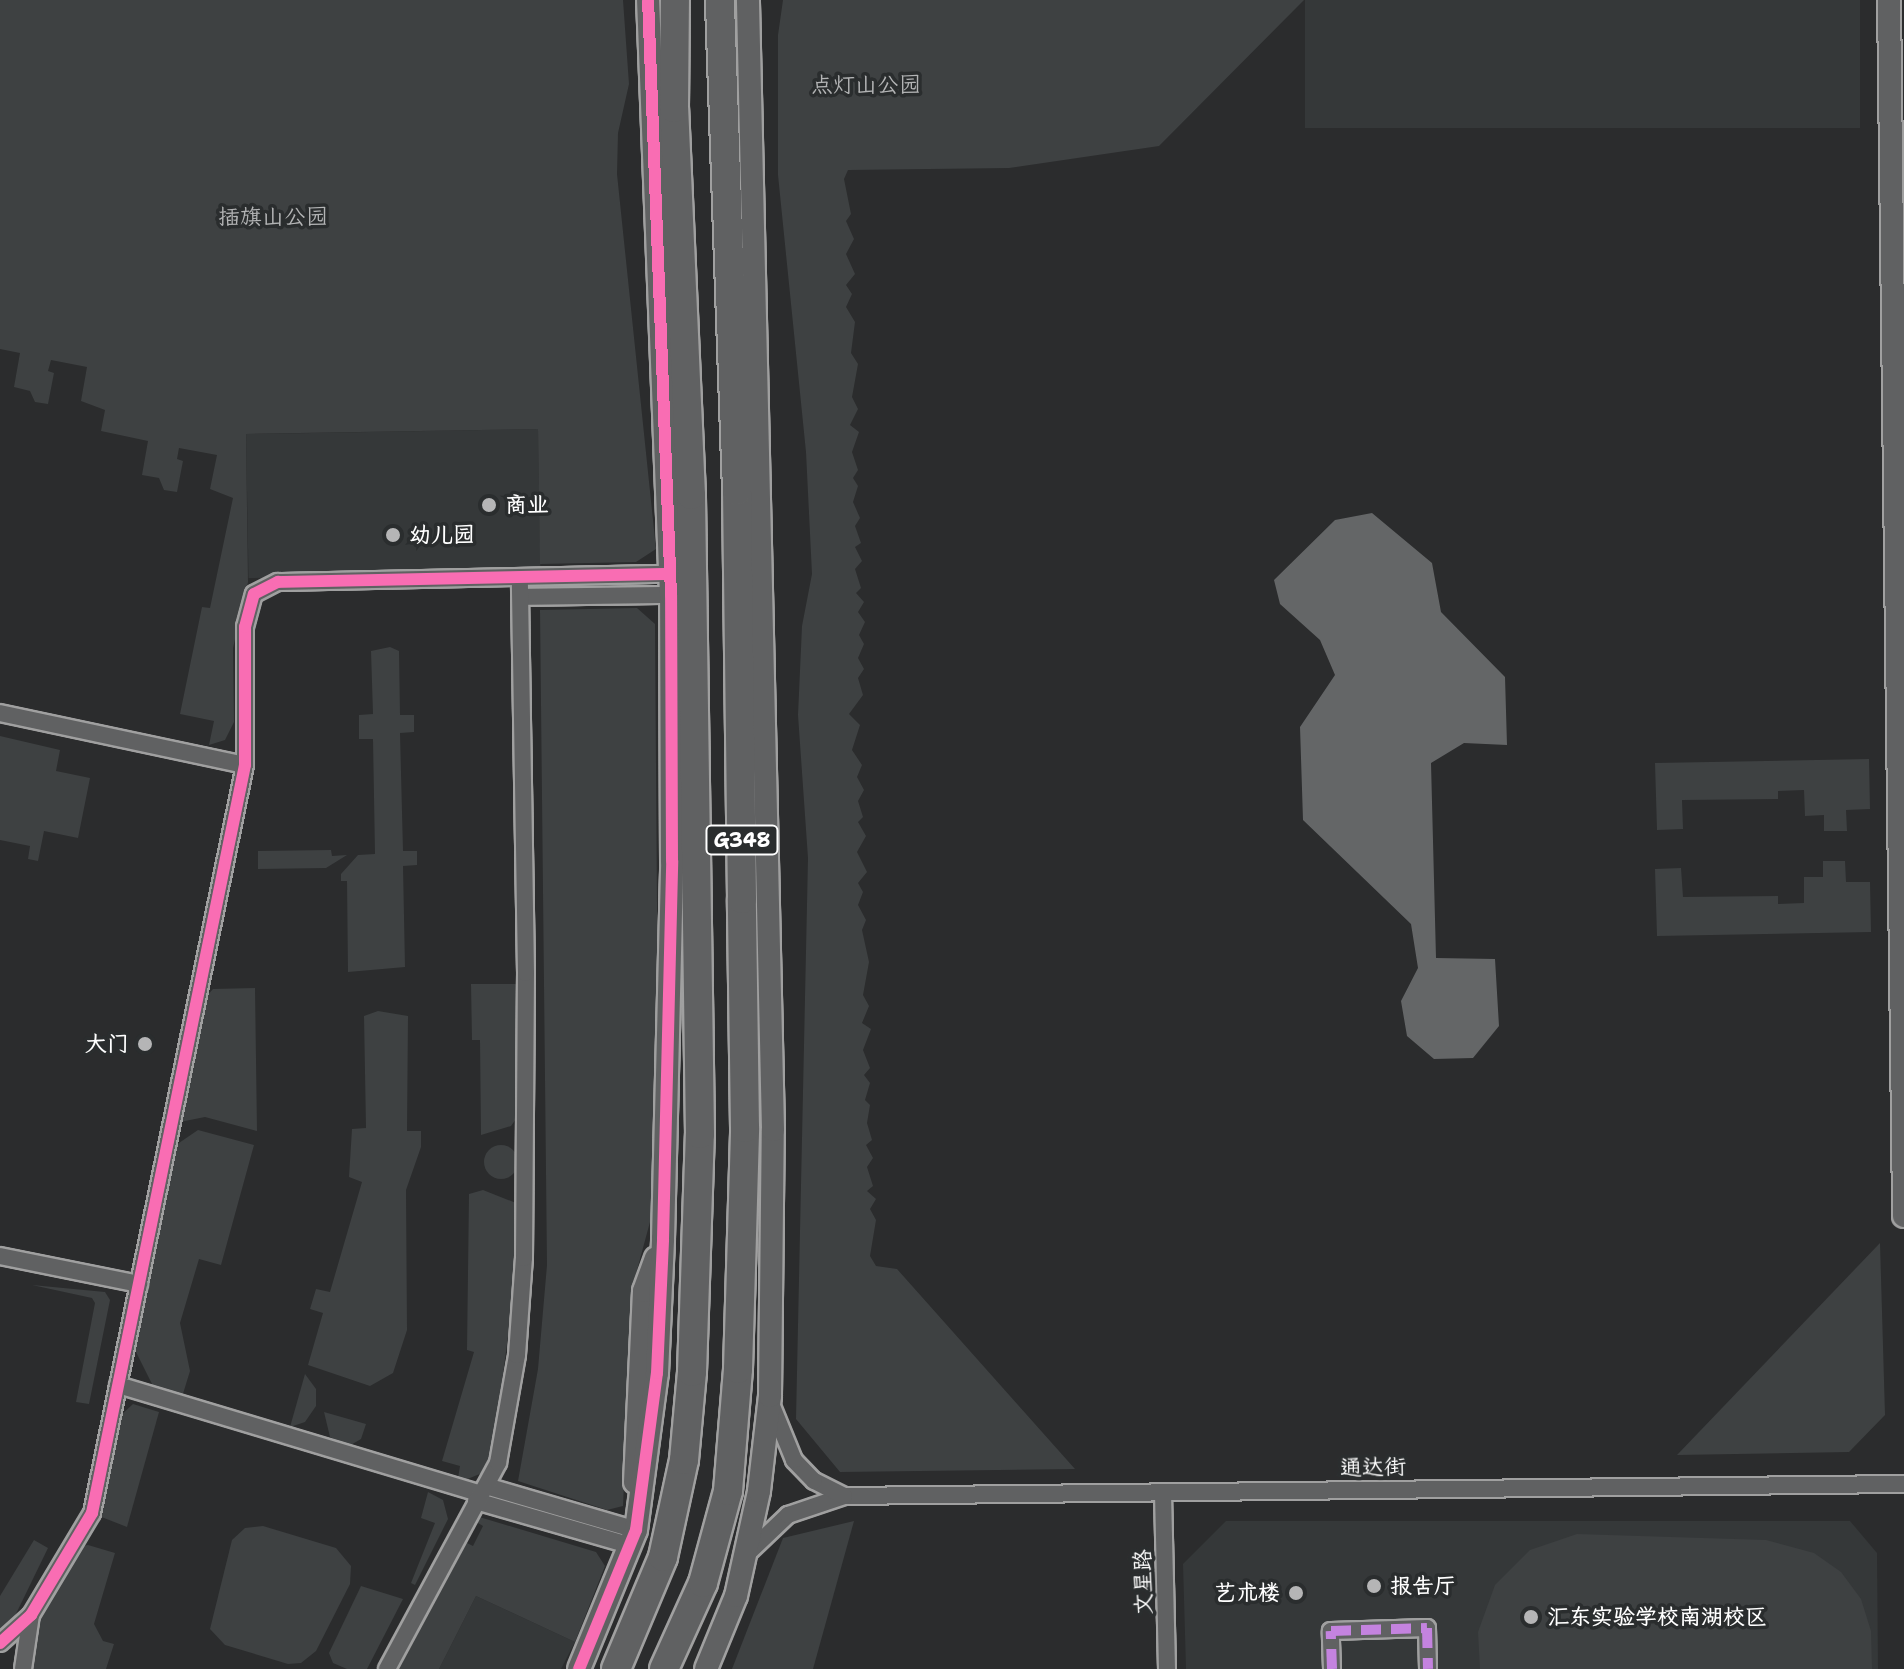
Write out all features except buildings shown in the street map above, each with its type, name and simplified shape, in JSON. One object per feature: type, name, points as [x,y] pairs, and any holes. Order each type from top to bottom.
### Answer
[{"type":"highway","name":"G348","points":[[616,1669],[663,1557],[684,1460],[700,1134],[691,495],[674,108],[675,0]]},
{"type":"highway","name":"G348","points":[[664,1669],[703,1583],[728,1491],[738,1369],[745,1128],[738,573],[720,0]]},
{"type":"street","points":[[636,0],[648,58]]},
{"type":"street","points":[[579,1669],[634,1538],[656,1387],[663,1239],[672,861],[670,584],[648,0]]},
{"type":"street","points":[[706,1669],[736,1596],[759,1491],[770,1396],[773,1130],[748,0]]},
{"type":"street","points":[[748,43],[756,0]]},
{"type":"street","points":[[1889,0],[1904,1216]]},
{"type":"street","points":[[738,573],[755,283]]},
{"type":"street","points":[[671,747],[691,495]]},
{"type":"street","points":[[0,1643],[31,1615],[92,1513],[245,765],[245,627],[250,601],[264,586],[520,578],[670,584]]},
{"type":"street","points":[[387,1669],[498,1463],[511,1393],[523,1270],[526,973],[520,578]]},
{"type":"street","points":[[521,597],[670,584]]},
{"type":"street","points":[[0,713],[245,765]]},
{"type":"street","points":[[672,861],[700,1134]]},
{"type":"street","points":[[742,899],[773,1130]]},
{"type":"street","points":[[0,1256],[139,1284]]},
{"type":"street","points":[[118,1385],[634,1538]]},
{"type":"street","points":[[770,1396],[794,1460],[814,1481],[844,1496]]},
{"type":"street","name":"通达街","points":[[844,1496],[1904,1484]]},
{"type":"street","name":"文星路","points":[[1163,1493],[1167,1669]]},
{"type":"street","points":[[744,1558],[788,1515],[844,1496]]},
{"type":"street","points":[[23,1669],[31,1615]]},
{"type":"street","points":[[1332,1669],[1331,1631],[1427,1628],[1428,1669]]},
{"type":"shaded area","points":[[1305,0],[1860,0],[1860,128],[1305,128]]},
{"type":"shaded area","name":"幼儿园","points":[[538,429],[541,573],[249,578],[246,434]]},
{"type":"shaded area","points":[[1372,513],[1432,563],[1441,612],[1505,677],[1507,745],[1464,743],[1431,763],[1436,958],[1495,959],[1499,1026],[1473,1058],[1434,1059],[1407,1036],[1401,1001],[1418,968],[1411,924],[1303,820],[1300,727],[1335,675],[1320,640],[1280,604],[1274,580],[1335,520]]},
{"type":"shaded area","name":"汇东实验学校南湖校区","points":[[1226,1521],[1850,1521],[1877,1553],[1878,1669],[1186,1669],[1183,1564]]},
{"type":"shaded area","points":[[476,1596],[575,1642],[561,1669],[439,1669]]},
{"type":"green space","name":"插旗山公园","points":[[0,0],[623,0],[629,84],[618,133],[617,174],[656,549],[636,562],[540,564],[538,429],[246,434],[248,582],[233,648],[234,722],[225,740],[209,745],[214,721],[180,714],[202,607],[210,608],[233,498],[210,489],[217,455],[179,448],[177,459],[183,461],[177,492],[164,490],[159,478],[142,475],[148,441],[101,431],[105,410],[81,401],[87,367],[51,360],[48,371],[54,373],[48,404],[35,402],[30,391],[14,387],[20,353],[0,349]]},
{"type":"green space","name":"点灯山公园","points":[[783,0],[1304,0],[1159,146],[1009,168],[848,170],[844,179],[851,214],[846,221],[854,239],[846,254],[855,274],[846,285],[852,294],[846,307],[855,322],[851,353],[858,364],[852,397],[858,409],[850,425],[859,432],[852,452],[858,470],[853,478],[858,486],[853,502],[860,518],[855,526],[861,543],[855,547],[862,561],[855,569],[861,588],[856,593],[864,602],[858,612],[865,622],[859,635],[864,644],[858,658],[864,669],[858,678],[863,695],[849,714],[860,725],[852,750],[862,765],[857,777],[864,790],[858,801],[863,817],[858,822],[866,836],[857,852],[867,872],[858,883],[863,892],[858,905],[866,920],[862,930],[869,962],[863,995],[869,1006],[862,1023],[871,1029],[863,1050],[870,1068],[864,1075],[870,1083],[865,1100],[870,1105],[867,1123],[872,1140],[866,1145],[873,1158],[867,1167],[873,1186],[867,1191],[876,1199],[870,1209],[876,1220],[870,1256],[876,1266],[897,1269],[1075,1469],[840,1472],[796,1419],[808,858],[798,715],[802,626],[812,574],[806,452],[778,175],[778,35]]},
{"type":"green space","points":[[637,608],[655,624],[658,1045],[650,1222],[633,1285],[623,1506],[607,1510],[518,1481],[538,1369],[547,1265],[540,610]]},
{"type":"green space","points":[[390,647],[399,651],[400,715],[414,715],[414,732],[400,733],[403,851],[417,851],[417,865],[403,866],[405,967],[348,972],[347,881],[341,881],[341,874],[358,855],[375,854],[373,739],[359,739],[359,715],[373,714],[371,651]]},
{"type":"green space","points":[[0,736],[60,750],[56,771],[90,778],[78,838],[44,831],[38,861],[28,859],[30,846],[0,840]]},
{"type":"green space","points":[[1869,759],[1870,809],[1846,810],[1847,831],[1824,831],[1824,815],[1805,816],[1804,790],[1778,791],[1778,799],[1682,800],[1683,829],[1657,830],[1655,763]]},
{"type":"green space","points":[[331,850],[332,856],[347,855],[326,868],[258,869],[258,851]]},
{"type":"green space","points":[[1823,861],[1845,861],[1846,882],[1870,882],[1871,932],[1657,936],[1655,869],[1681,868],[1683,897],[1778,896],[1778,904],[1804,903],[1804,877],[1823,877]]},
{"type":"green space","points":[[471,984],[516,984],[516,1119],[511,1126],[481,1135],[480,1040],[472,1040]]},
{"type":"green space","points":[[255,988],[257,1131],[205,1117],[180,1122],[205,998],[213,989]]},
{"type":"green space","points":[[378,1011],[408,1016],[407,1131],[421,1131],[421,1147],[406,1190],[407,1330],[393,1373],[370,1386],[308,1365],[323,1313],[310,1309],[316,1289],[330,1292],[362,1182],[349,1177],[352,1129],[366,1128],[364,1016]]},
{"type":"green space","points":[[198,1130],[254,1145],[221,1265],[199,1259],[180,1323],[190,1371],[182,1397],[153,1386],[134,1348],[176,1145]]},
{"type":"green space","points":[[501,1145],[513,1150],[518,1162],[513,1174],[501,1179],[489,1174],[484,1162],[489,1150]]},
{"type":"green space","points":[[483,1190],[516,1203],[517,1267],[492,1459],[487,1471],[465,1480],[458,1478],[460,1466],[442,1461],[474,1352],[467,1350],[469,1194]]},
{"type":"green space","points":[[1880,1243],[1885,1415],[1849,1452],[1677,1455]]},
{"type":"green space","points":[[32,1285],[105,1292],[110,1300],[89,1404],[76,1402],[95,1303],[92,1298]]},
{"type":"green space","points":[[305,1374],[316,1389],[316,1406],[305,1422],[290,1427]]},
{"type":"green space","points":[[133,1404],[159,1412],[127,1527],[99,1516],[121,1415]]},
{"type":"green space","points":[[324,1412],[366,1424],[361,1439],[349,1446],[330,1437]]},
{"type":"green space","points":[[428,1492],[443,1500],[448,1519],[415,1585],[411,1583],[435,1523],[421,1518]]},
{"type":"green space","points":[[476,1516],[596,1552],[605,1566],[575,1642],[476,1596],[439,1669],[398,1669],[463,1541],[473,1546],[483,1526],[473,1520]]},
{"type":"green space","points":[[854,1521],[813,1669],[732,1669],[783,1538]]},
{"type":"green space","points":[[263,1526],[336,1548],[351,1566],[350,1584],[316,1651],[301,1663],[288,1664],[225,1645],[210,1629],[232,1540],[245,1528]]},
{"type":"green space","points":[[1577,1534],[1766,1540],[1814,1553],[1841,1572],[1861,1599],[1871,1631],[1872,1669],[1480,1669],[1478,1632],[1495,1585],[1530,1550]]},
{"type":"green space","points":[[34,1540],[48,1548],[13,1620],[0,1630],[0,1596]]},
{"type":"green space","points":[[82,1546],[115,1553],[94,1624],[103,1641],[114,1644],[106,1669],[31,1669],[40,1614]]},
{"type":"green space","points":[[361,1586],[403,1599],[367,1669],[347,1669],[333,1663],[329,1653]]},
{"type":"marked path","points":[[1332,1669],[1331,1631],[1427,1628],[1428,1669]]},
{"type":"cycle path","points":[[579,1669],[636,1530],[657,1373],[663,1239],[672,861],[671,595],[648,0]]},
{"type":"cycle path","points":[[0,1643],[31,1615],[92,1513],[245,765],[245,627],[254,594],[278,582],[670,574]]},
{"type":"place","name":"商业","points":[[489,505]]},
{"type":"place","name":"幼儿园","points":[[393,535]]},
{"type":"place","name":"大门","points":[[145,1044]]},
{"type":"place","name":"报告厅","points":[[1374,1586]]},
{"type":"place","name":"艺术楼","points":[[1296,1593]]},
{"type":"place","name":"汇东实验学校南湖校区","points":[[1531,1617]]}]
